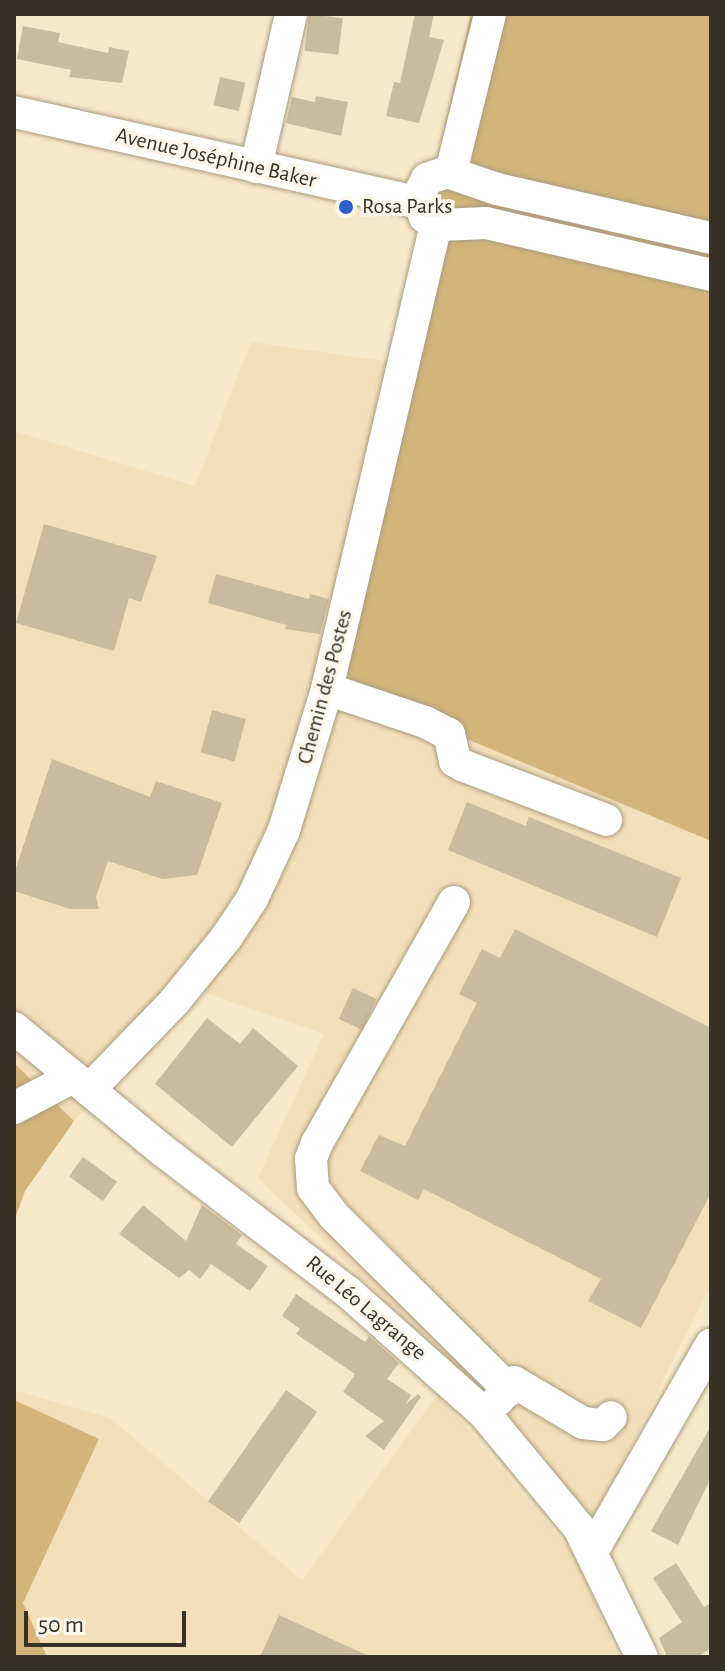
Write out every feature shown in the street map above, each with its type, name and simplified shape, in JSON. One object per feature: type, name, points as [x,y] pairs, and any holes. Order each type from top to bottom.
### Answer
[{"type":"street","points":[[256,167],[291,14]]},
{"type":"street","points":[[458,176],[490,14]]},
{"type":"street","name":"Avenue Joséphine Baker","points":[[14,112],[256,167],[438,216],[711,275]]},
{"type":"street","points":[[438,216],[427,179],[458,176],[711,238]]},
{"type":"street","name":"Chemin des Postes","points":[[14,1108],[81,1083],[174,1002],[252,899],[291,811],[327,689],[438,216],[472,202],[458,176]]},
{"type":"street","points":[[327,689],[425,722],[449,734],[455,761],[464,766],[606,820]]},
{"type":"street","points":[[454,902],[317,1143],[311,1159],[313,1188],[334,1216],[509,1390]]},
{"type":"street","name":"Rue Léo Lagrange","points":[[14,1028],[348,1292],[484,1413],[551,1489],[593,1550],[642,1657]]},
{"type":"street","points":[[593,1550],[711,1345]]},
{"type":"street","points":[[484,1413],[514,1382],[583,1423],[603,1425],[611,1417]]},
{"type":"shaded area","points":[[471,14],[711,14],[711,841],[316,676]]},
{"type":"shaded area","points":[[251,342],[392,362],[316,675],[711,841],[711,1284],[593,1523],[500,1411],[258,1178],[324,1034],[203,992],[74,1121],[25,1191],[14,1221],[14,431],[195,486]]},
{"type":"shaded area","points":[[14,1063],[74,1121],[25,1191],[14,1221]]},
{"type":"shaded area","points":[[14,1390],[110,1418],[302,1580],[438,1394],[576,1557],[617,1657],[14,1657]]},
{"type":"shaded area","points":[[14,1400],[99,1439],[23,1603],[47,1657],[14,1657]]},
{"type":"building","points":[[309,14],[343,18],[338,55],[304,51]]},
{"type":"building","points":[[415,14],[434,14],[429,37],[444,40],[419,123],[386,116],[394,82],[400,83]]},
{"type":"building","points":[[23,26],[60,33],[58,42],[108,53],[109,47],[129,51],[122,83],[69,77],[71,70],[17,59]]},
{"type":"building","points":[[220,77],[245,83],[239,111],[213,105]]},
{"type":"building","points":[[316,96],[348,102],[341,136],[286,123],[292,97],[315,102]]},
{"type":"building","points":[[44,524],[157,556],[141,602],[129,598],[114,651],[16,623]]},
{"type":"building","points":[[216,574],[309,599],[310,594],[329,599],[320,634],[285,629],[286,625],[208,603]]},
{"type":"building","points":[[212,710],[246,719],[234,762],[201,753]]},
{"type":"building","points":[[52,759],[150,797],[156,781],[222,803],[197,875],[162,879],[108,861],[96,897],[99,909],[70,909],[14,891],[14,874]]},
{"type":"building","points":[[467,802],[526,826],[529,817],[681,878],[657,937],[448,850]]},
{"type":"building","points":[[515,929],[711,1028],[711,1193],[641,1328],[588,1301],[601,1279],[424,1189],[418,1200],[360,1171],[379,1135],[405,1146],[477,1003],[459,994],[482,949],[500,958]]},
{"type":"building","points":[[353,988],[377,999],[362,1030],[339,1019]]},
{"type":"building","points":[[207,1018],[240,1044],[253,1028],[298,1066],[232,1147],[155,1084]]},
{"type":"building","points":[[83,1157],[117,1182],[103,1201],[69,1176]]},
{"type":"building","points":[[143,1205],[186,1241],[202,1205],[242,1235],[236,1244],[268,1266],[250,1291],[211,1264],[200,1279],[189,1270],[179,1278],[119,1234]]},
{"type":"building","points":[[296,1294],[365,1342],[369,1336],[399,1363],[387,1379],[411,1395],[406,1404],[418,1394],[421,1397],[384,1450],[365,1436],[384,1421],[343,1392],[355,1374],[296,1334],[300,1329],[282,1316]]},
{"type":"building","points":[[286,1390],[317,1412],[239,1523],[208,1501]]},
{"type":"building","points":[[711,1426],[711,1478],[678,1545],[651,1531]]},
{"type":"building","points":[[676,1563],[704,1607],[711,1603],[711,1648],[698,1657],[667,1657],[659,1638],[682,1622],[653,1578]]},
{"type":"building","points":[[279,1615],[371,1657],[260,1657]]},
{"type":"place","name":"Rosa Parks","points":[[346,207]]}]
